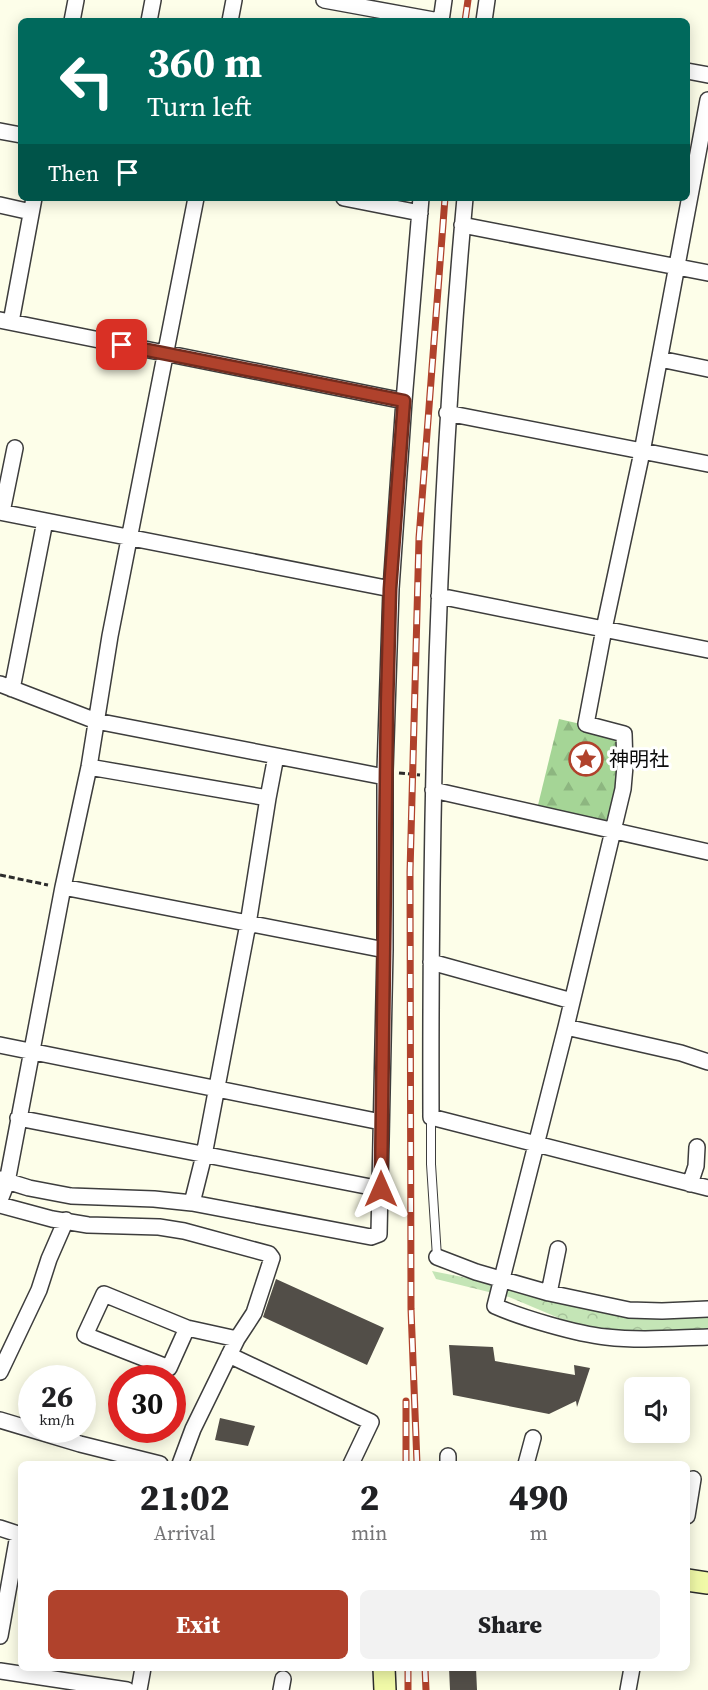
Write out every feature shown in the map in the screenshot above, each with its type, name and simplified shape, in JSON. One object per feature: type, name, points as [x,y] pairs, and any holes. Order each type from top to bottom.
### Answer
[{"type":"main road","points":[[690,1580],[708,1583]]},
{"type":"main road","points":[[384,1671],[385,1690]]},
{"type":"street","points":[[73,18],[76,0]]},
{"type":"street","points":[[150,18],[153,0]]},
{"type":"street","points":[[231,18],[234,0]]},
{"type":"street","points":[[324,0],[423,18]]},
{"type":"street","points":[[441,18],[444,0]]},
{"type":"street","points":[[484,18],[487,0]]},
{"type":"street","points":[[690,72],[708,75]]},
{"type":"street","points":[[690,197],[708,100]]},
{"type":"street","points":[[0,131],[18,134]]},
{"type":"street","points":[[0,1200],[89,767],[110,636],[195,201]]},
{"type":"street","points":[[3,1181],[71,1196],[192,1203],[371,1237],[379,1234],[385,950],[385,774],[390,589],[421,205],[377,201]]},
{"type":"street","points":[[465,201],[447,413],[439,596],[433,783],[431,1117],[708,1188]]},
{"type":"street","points":[[689,201],[642,452],[586,724],[624,734],[626,766],[623,789],[566,1027],[495,1306],[540,1321],[604,1337],[635,1339],[708,1337]]},
{"type":"street","points":[[0,205],[33,205],[6,321],[404,401]]},
{"type":"street","points":[[462,225],[708,273]]},
{"type":"street","points":[[660,359],[708,369]]},
{"type":"street","points":[[447,413],[708,464]]},
{"type":"street","points":[[15,448],[1,512],[390,589]]},
{"type":"street","points":[[45,521],[6,686],[96,721],[276,756],[385,774]]},
{"type":"street","points":[[439,596],[708,650]]},
{"type":"street","points":[[192,1203],[204,1155],[248,924],[276,756]]},
{"type":"street","points":[[89,767],[268,798]]},
{"type":"street","points":[[433,783],[613,831],[708,852]]},
{"type":"street","points":[[63,887],[385,950]]},
{"type":"street","points":[[431,962],[572,1001]]},
{"type":"street","points":[[566,1027],[681,1053],[708,1062]]},
{"type":"street","points":[[0,1045],[381,1122]]},
{"type":"street","points":[[18,1118],[381,1189]]},
{"type":"street","points":[[690,1184],[696,1166],[697,1147]]},
{"type":"street","points":[[0,1206],[88,1225],[159,1227],[269,1254],[272,1258],[254,1312],[229,1355],[193,1430],[181,1461]]},
{"type":"street","points":[[0,1372],[39,1290],[49,1259],[66,1220]]},
{"type":"street","points":[[549,1293],[558,1249]]},
{"type":"street","points":[[437,1257],[501,1280],[629,1310],[708,1309]]},
{"type":"street","points":[[187,1328],[169,1368],[85,1335],[104,1294],[187,1328],[237,1339]]},
{"type":"street","points":[[229,1355],[371,1422],[352,1461]]},
{"type":"street","points":[[0,1420],[147,1461]]},
{"type":"street","points":[[527,1461],[532,1438]]},
{"type":"street","points":[[690,1498],[693,1479]]},
{"type":"street","points":[[0,1528],[18,1535]]},
{"type":"street","points":[[0,1636],[18,1540]]},
{"type":"street","points":[[0,1671],[127,1690]]},
{"type":"street","points":[[139,1690],[142,1671]]},
{"type":"street","points":[[628,1690],[631,1671]]},
{"type":"lane","points":[[431,1117],[431,1164],[437,1257]]},
{"type":"path","points":[[385,774],[433,783]]},
{"type":"path","points":[[0,875],[63,887]]},
{"type":"green space","points":[[559,719],[624,734],[616,824],[538,805]]},
{"type":"green space","points":[[432,1271],[629,1310],[708,1307],[708,1337],[604,1337],[509,1297],[436,1279]]},
{"type":"building","points":[[276,1279],[384,1328],[367,1365],[263,1317]]},
{"type":"building","points":[[449,1345],[493,1347],[495,1361],[575,1375],[574,1365],[590,1368],[577,1407],[576,1401],[549,1414],[453,1395]]},
{"type":"building","points":[[220,1418],[255,1426],[248,1446],[215,1440]]},
{"type":"building","points":[[449,1671],[476,1671],[477,1690],[450,1690]]},
{"type":"railway","points":[[465,18],[468,0]]},
{"type":"railway","points":[[417,1461],[411,1309],[410,872],[419,538],[445,201]]},
{"type":"railway","points":[[406,1401],[406,1461]]},
{"type":"railway","points":[[408,1671],[408,1690]]},
{"type":"railway","points":[[425,1671],[426,1690]]},
{"type":"place","name":"神明社","points":[[586,759]]},
{"type":"route","points":[[122,345],[404,401],[390,589],[385,771],[381,1189]]}]
